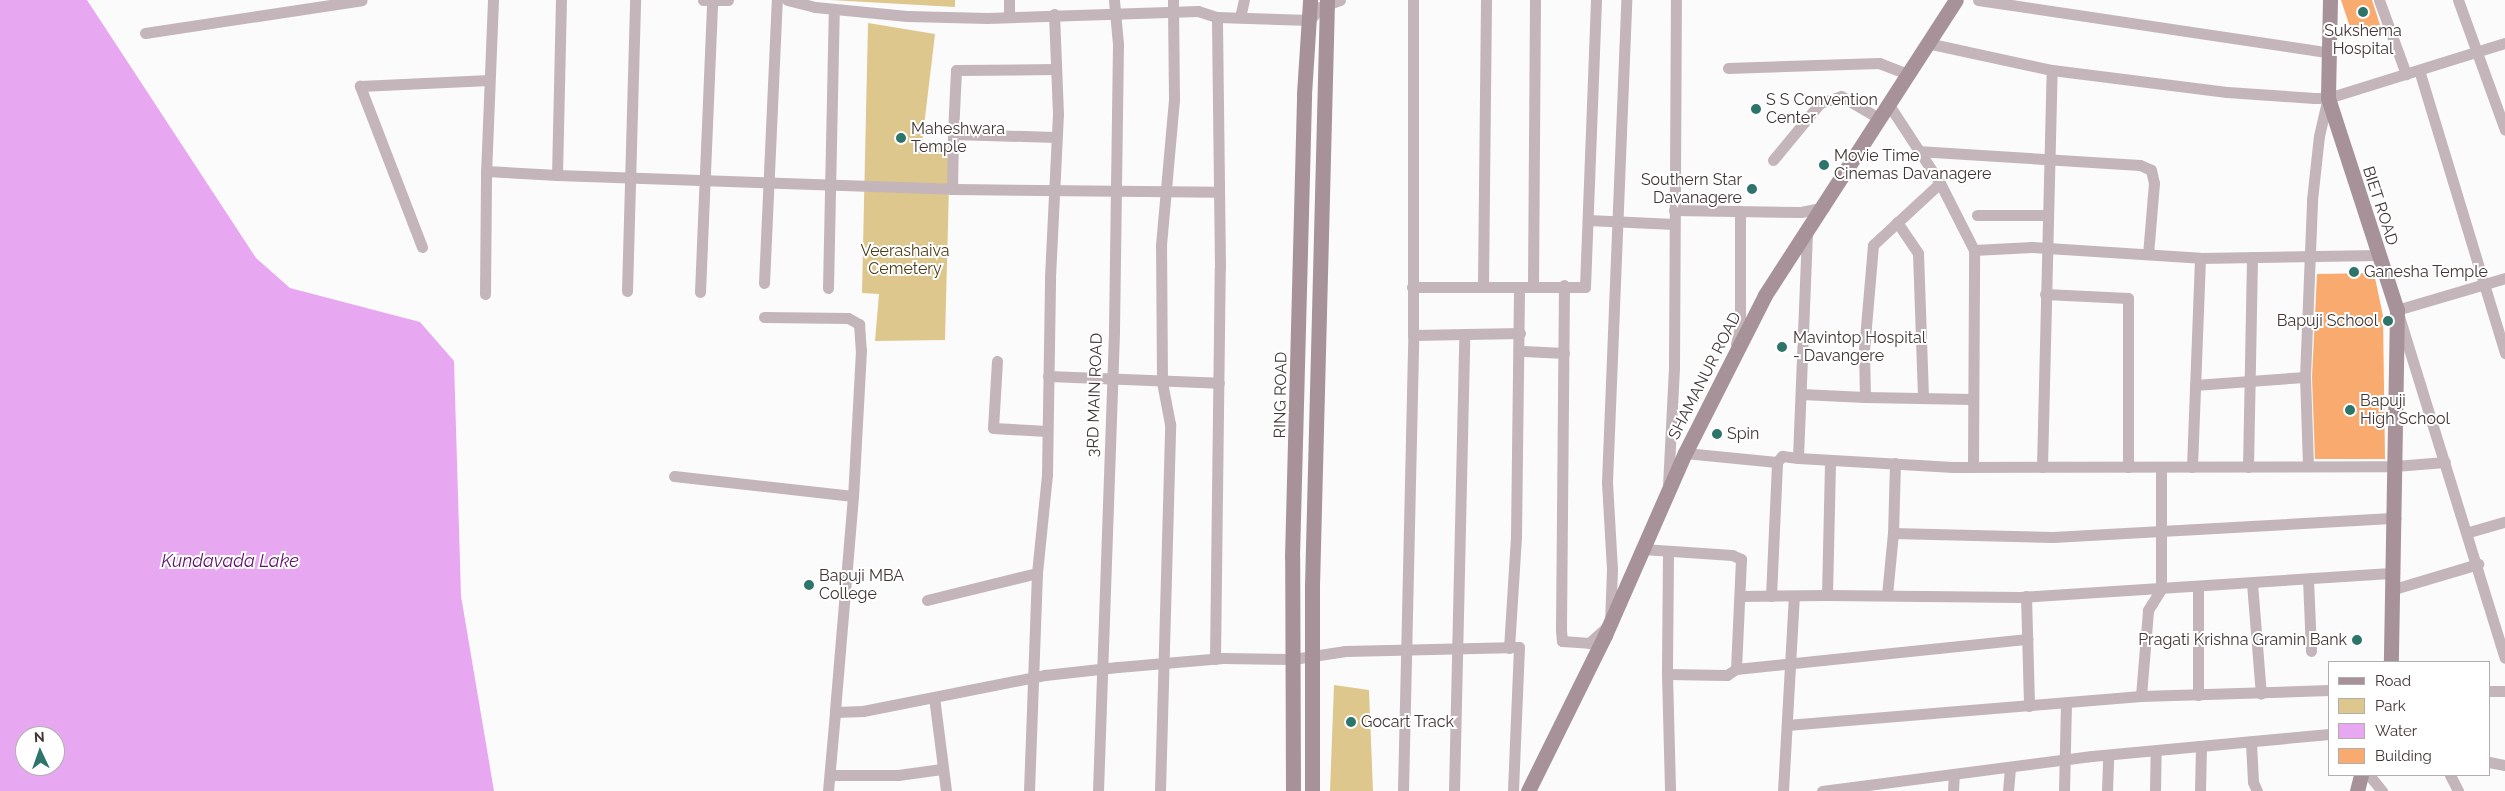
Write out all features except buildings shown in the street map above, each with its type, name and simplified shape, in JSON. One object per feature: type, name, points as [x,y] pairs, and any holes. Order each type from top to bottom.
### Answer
[{"type":"main road","name":"RING ROAD","points":[[1293,791],[1293,659],[1302,136],[1310,0]]},
{"type":"main road","name":"SHAMANUR ROAD","points":[[1528,791],[1610,624],[1668,495],[1685,452],[1766,295],[1956,0]]},
{"type":"main road","name":"BIET ROAD","points":[[2327,0],[2328,98],[2397,310],[2394,589],[2391,661]]},
{"type":"main road","points":[[1312,791],[1315,449],[1322,298],[1321,118],[1331,2]]},
{"type":"main road","points":[[2357,791],[2361,776]]},
{"type":"street","points":[[145,33],[294,4],[362,0]]},
{"type":"street","points":[[485,294],[486,171],[493,0]]},
{"type":"street","points":[[557,175],[561,0]]},
{"type":"street","points":[[627,291],[636,0]]},
{"type":"street","points":[[700,292],[709,0],[728,0]]},
{"type":"street","points":[[764,283],[767,182],[777,0]]},
{"type":"street","points":[[787,0],[815,3],[834,9],[907,16],[1009,17],[1115,12],[1172,6],[1217,18],[1310,20],[1331,2]]},
{"type":"street","points":[[1009,0],[1009,17]]},
{"type":"street","name":"3RD MAIN ROAD","points":[[1098,791],[1104,669],[1118,44],[1114,0]]},
{"type":"street","points":[[1240,17],[1244,0]]},
{"type":"street","points":[[1403,791],[1414,335],[1412,286],[1413,0]]},
{"type":"street","points":[[1484,286],[1486,0]]},
{"type":"street","points":[[1532,286],[1535,0]]},
{"type":"street","points":[[1412,286],[1519,288],[1564,285],[1585,287],[1596,0]]},
{"type":"street","points":[[1564,285],[1562,641],[1590,643],[1610,624],[1612,569],[1607,482],[1626,0]]},
{"type":"street","points":[[1668,495],[1674,368],[1676,0]]},
{"type":"street","points":[[1978,0],[2328,52]]},
{"type":"street","points":[[2380,0],[2406,74]]},
{"type":"street","points":[[2458,0],[2505,130]]},
{"type":"street","points":[[1160,791],[1166,663],[1170,424],[1162,382],[1165,190],[1174,100],[1172,6]]},
{"type":"street","points":[[828,288],[834,9]]},
{"type":"street","points":[[1029,791],[1036,676],[1037,573],[1048,431],[1053,189],[1056,137],[1054,14]]},
{"type":"street","points":[[1216,659],[1219,383],[1217,18]]},
{"type":"street","points":[[1927,43],[2052,70],[2227,92],[2328,98],[2505,43]]},
{"type":"street","points":[[1728,68],[1879,63],[1908,74]]},
{"type":"street","points":[[952,189],[956,70],[1056,69]]},
{"type":"street","points":[[2042,467],[2046,248],[2052,70]]},
{"type":"street","points":[[2419,70],[2505,353]]},
{"type":"street","points":[[422,247],[360,86],[489,80]]},
{"type":"street","points":[[1773,160],[1820,103],[1841,96],[1880,119]]},
{"type":"street","points":[[2308,466],[2305,377],[2311,257],[2318,145],[2328,98]]},
{"type":"street","points":[[1889,104],[1917,151],[1940,184],[1974,250],[1973,467]]},
{"type":"street","points":[[953,134],[1056,137]]},
{"type":"street","points":[[1917,151],[2140,165],[2151,170],[2154,182],[2148,254]]},
{"type":"street","points":[[486,171],[631,180],[767,182],[952,189],[1218,192]]},
{"type":"street","points":[[1865,397],[1864,350],[1873,245],[1940,184]]},
{"type":"street","points":[[1674,210],[1801,212],[1824,207]]},
{"type":"street","points":[[1732,363],[1740,326],[1740,211]]},
{"type":"street","points":[[1977,215],[2047,215]]},
{"type":"street","points":[[1588,220],[1674,224]]},
{"type":"street","points":[[1898,222],[1918,253],[1923,398]]},
{"type":"street","points":[[1798,458],[1807,233]]},
{"type":"street","points":[[1974,250],[2046,248],[2200,258],[2378,255]]},
{"type":"street","points":[[2248,466],[2252,257]]},
{"type":"street","points":[[2192,467],[2200,258]]},
{"type":"street","points":[[2505,278],[2397,310],[2469,532],[2505,658]]},
{"type":"street","points":[[1509,648],[1521,351],[1519,288]]},
{"type":"street","points":[[2045,294],[2128,298],[2128,466]]},
{"type":"street","points":[[764,317],[848,318],[858,324],[862,350],[853,496],[828,791]]},
{"type":"street","points":[[1414,335],[1520,333]]},
{"type":"street","points":[[1454,791],[1464,334]]},
{"type":"street","points":[[1521,351],[1564,353]]},
{"type":"street","points":[[997,361],[993,428],[1048,431]]},
{"type":"street","points":[[1048,376],[1219,383]]},
{"type":"street","points":[[2195,385],[2250,384],[2305,377]]},
{"type":"street","points":[[1801,394],[1973,399]]},
{"type":"street","points":[[1685,452],[1777,462]]},
{"type":"street","points":[[1771,596],[1777,462],[1782,456],[1973,467],[2394,466],[2445,462]]},
{"type":"street","points":[[1828,595],[1830,460]]},
{"type":"street","points":[[1887,595],[1893,533],[1895,463]]},
{"type":"street","points":[[2141,696],[2148,610],[2161,589],[2161,466]]},
{"type":"street","points":[[674,476],[853,496]]},
{"type":"street","points":[[1893,533],[2053,537],[2395,518]]},
{"type":"street","points":[[2469,532],[2505,522]]},
{"type":"street","points":[[1643,549],[1668,554],[1732,555],[1741,559],[1736,669]]},
{"type":"street","points":[[1668,554],[1670,791]]},
{"type":"street","points":[[2394,589],[2478,564]]},
{"type":"street","points":[[927,600],[1037,573]]},
{"type":"street","points":[[1740,596],[2026,596],[2198,587],[2394,573]]},
{"type":"street","points":[[2308,579],[2311,651]]},
{"type":"street","points":[[2252,583],[2261,694]]},
{"type":"street","points":[[2198,587],[2198,695]]},
{"type":"street","points":[[1783,791],[1794,596]]},
{"type":"street","points":[[2026,596],[2029,706]]},
{"type":"street","points":[[1668,674],[1727,675],[1736,669],[1790,661],[2027,639]]},
{"type":"street","points":[[835,712],[934,697],[1036,676],[1166,663],[1216,659],[1313,658],[1345,651],[1457,650],[1519,647],[1513,791]]},
{"type":"street","points":[[1787,725],[2141,696],[2261,694],[2328,690]]},
{"type":"street","points":[[2490,691],[2505,691]]},
{"type":"street","points":[[934,697],[946,791]]},
{"type":"street","points":[[2064,791],[2066,703]]},
{"type":"street","points":[[1822,791],[2108,755],[2201,748],[2328,734]]},
{"type":"street","points":[[2251,743],[2253,782],[2257,791]]},
{"type":"street","points":[[2200,791],[2201,748]]},
{"type":"street","points":[[2155,791],[2156,752]]},
{"type":"street","points":[[2107,791],[2108,755]]},
{"type":"street","points":[[2490,762],[2505,765]]},
{"type":"street","points":[[2008,791],[2010,767]]},
{"type":"street","points":[[830,775],[898,775],[942,770]]},
{"type":"street","points":[[1953,791],[1954,774]]},
{"type":"street","points":[[2371,776],[2382,791]]},
{"type":"street","points":[[2450,776],[2458,791]]},
{"type":"street","points":[[1905,791],[1907,779]]},
{"type":"green space","points":[[830,0],[955,0],[955,7]]},
{"type":"green space","name":"Veerashaiva Cemetery","points":[[868,23],[935,34],[922,143],[950,148],[945,340],[875,341],[879,294],[862,293]]},
{"type":"green space","name":"Gocart Track","points":[[1334,685],[1369,690],[1373,791],[1330,791]]},
{"type":"water","name":"Kundavada Lake","points":[[0,0],[87,0],[256,258],[290,288],[420,322],[454,361],[461,596],[494,791],[0,791]]},
{"type":"place","name":"Sukshema Hospital","points":[[2363,12]]},
{"type":"place","name":"S S Convention Center","points":[[1756,109]]},
{"type":"place","name":"Maheshwara Temple","points":[[901,138]]},
{"type":"place","name":"Movie Time Cinemas Davanagere","points":[[1824,165]]},
{"type":"place","name":"Southern Star Davanagere","points":[[1752,189]]},
{"type":"place","name":"Ganesha Temple","points":[[2354,272]]},
{"type":"place","name":"Bapuji School","points":[[2388,321]]},
{"type":"place","name":"Mavintop Hospital - Davangere","points":[[1782,347]]},
{"type":"place","name":"Bapuji High School","points":[[2350,410]]},
{"type":"place","name":"Spin","points":[[1717,434]]},
{"type":"place","name":"Bapuji MBA College","points":[[809,585]]},
{"type":"place","name":"Pragati Krishna Gramin Bank","points":[[2357,640]]},
{"type":"place","name":"Gocart Track","points":[[1351,722]]}]
